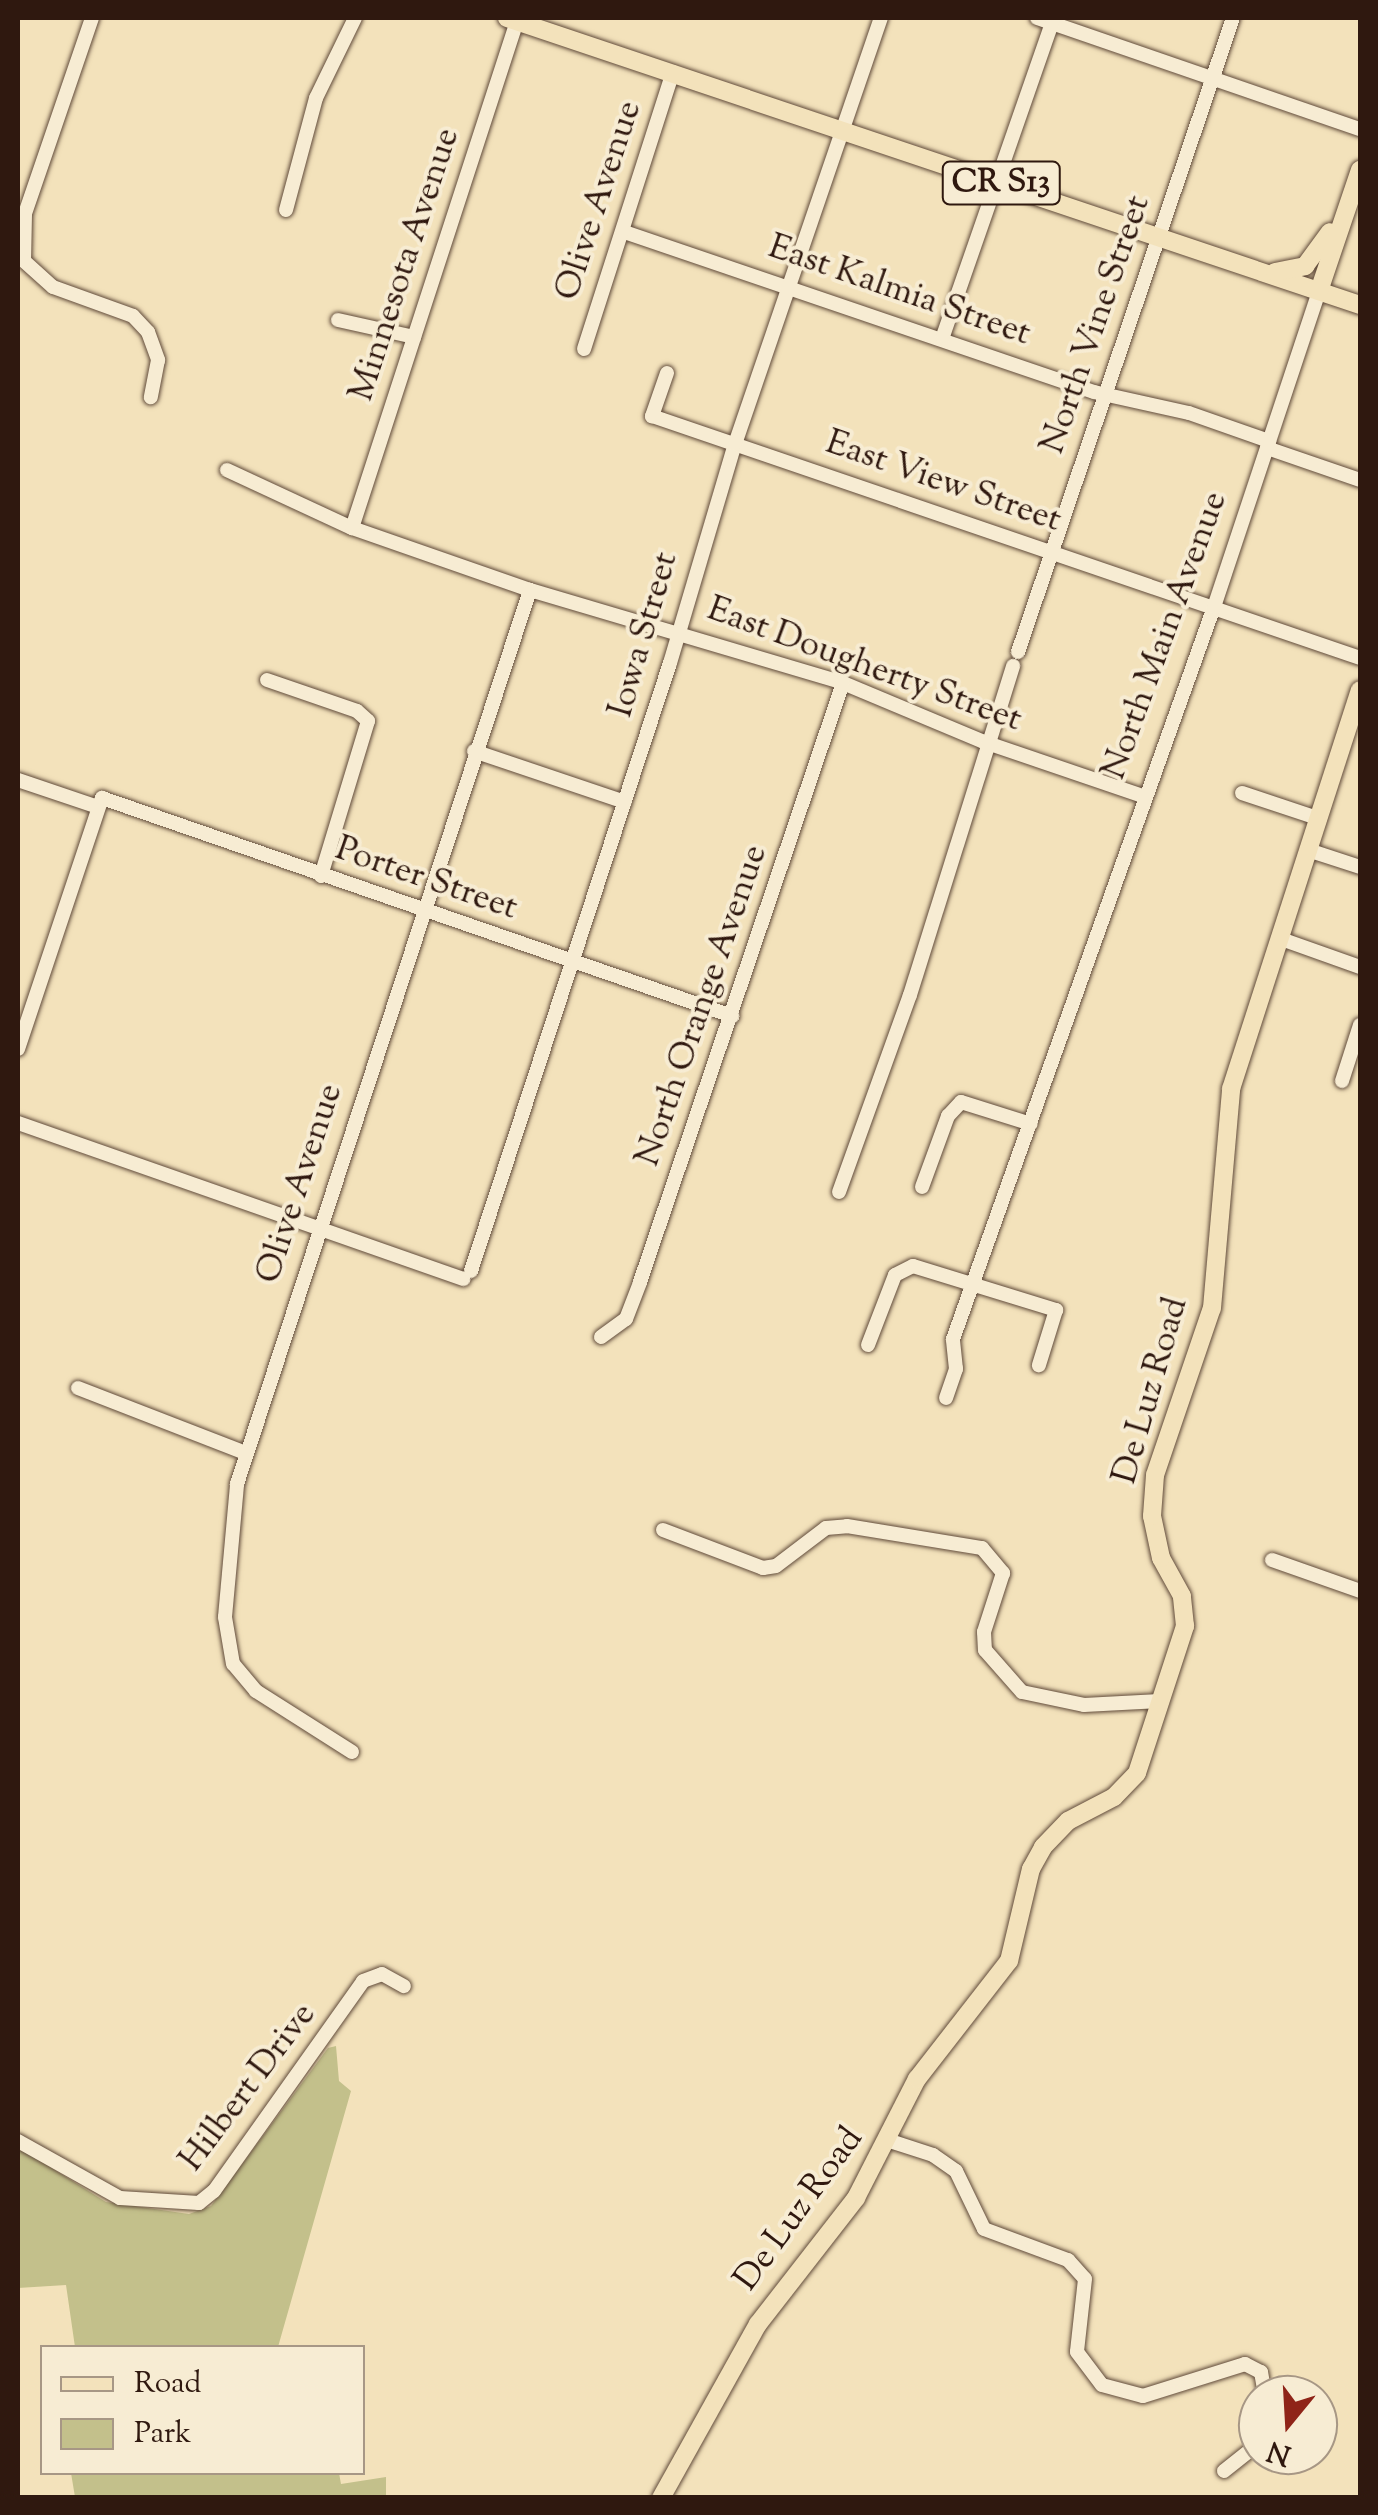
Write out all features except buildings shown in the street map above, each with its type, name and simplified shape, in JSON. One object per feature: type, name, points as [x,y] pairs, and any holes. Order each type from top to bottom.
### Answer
[{"type":"main road","name":"CR S13","points":[[512,19],[1360,305]]},
{"type":"main road","name":"North Main Avenue","points":[[1319,291],[1360,170]]},
{"type":"main road","points":[[1267,273],[1305,266],[1344,218]]},
{"type":"main road","name":"De Luz Road","points":[[661,2498],[758,2324],[856,2198],[890,2141],[917,2079],[1008,1961],[1031,1869],[1043,1847],[1068,1821],[1114,1797],[1137,1773],[1184,1626],[1182,1596],[1161,1558],[1152,1516],[1155,1476],[1212,1308],[1231,1089],[1284,940],[1360,690]]},
{"type":"street","points":[[92,18],[24,214],[24,261],[52,287],[134,316],[148,332],[158,360],[150,397]]},
{"type":"street","points":[[286,210],[316,98],[355,18]]},
{"type":"street","name":"Iowa Street","points":[[320,1226],[467,1275],[574,962],[735,444],[881,18]]},
{"type":"street","points":[[1037,18],[1053,20],[1360,129]]},
{"type":"street","name":"North Vine Street","points":[[839,1192],[857,1132],[910,995],[987,757],[984,742],[1233,18]]},
{"type":"street","name":"Minnesota Avenue","points":[[352,528],[512,19]]},
{"type":"street","points":[[943,336],[1053,20]]},
{"type":"street","name":"Olive Avenue","points":[[584,349],[673,72]]},
{"type":"street","name":"East Kalmia Street","points":[[624,232],[1268,445],[1360,480]]},
{"type":"street","name":"North Main Avenue","points":[[946,1398],[956,1369],[953,1339],[1032,1124],[1143,796],[1214,607],[1319,291]]},
{"type":"street","points":[[338,320],[414,337]]},
{"type":"street","name":"East View Street","points":[[667,373],[652,416],[1360,658]]},
{"type":"street","name":"East Dougherty Street","points":[[227,470],[352,528],[530,590],[678,630],[843,683],[984,742],[1143,796]]},
{"type":"street","name":"Olive Avenue","points":[[352,1752],[256,1691],[234,1664],[225,1617],[246,1452],[420,910],[530,590]]},
{"type":"street","points":[[267,680],[358,711],[368,721],[321,876]]},
{"type":"street","name":"North Orange Avenue","points":[[601,1337],[626,1319],[843,683]]},
{"type":"street","points":[[474,751],[625,802]]},
{"type":"street","name":"Porter Street","points":[[18,780],[100,802],[732,1016]]},
{"type":"street","points":[[1242,793],[1320,819]]},
{"type":"street","points":[[18,1049],[100,802]]},
{"type":"street","points":[[1310,851],[1360,867]]},
{"type":"street","points":[[1284,940],[1360,967]]},
{"type":"street","points":[[1342,1081],[1360,1025]]},
{"type":"street","points":[[922,1187],[943,1126],[961,1102],[974,1101],[1032,1124]]},
{"type":"street","points":[[18,1123],[320,1226]]},
{"type":"street","points":[[868,1345],[902,1268],[973,1284],[1056,1310],[1039,1365]]},
{"type":"street","points":[[78,1388],[246,1452]]},
{"type":"street","points":[[663,1530],[763,1568],[776,1566],[826,1528],[847,1526],[982,1548],[1004,1573],[984,1632],[985,1650],[1022,1692],[1084,1705],[1160,1700]]},
{"type":"street","points":[[1272,1560],[1360,1591]]},
{"type":"street","name":"Hilbert Drive","points":[[18,2141],[120,2198],[199,2202],[214,2191],[363,1980],[382,1974],[404,1986]]},
{"type":"street","points":[[890,2141],[933,2155],[956,2171],[984,2229],[1068,2260],[1085,2279],[1077,2352],[1102,2385],[1143,2396],[1245,2364],[1261,2375]]},
{"type":"street","points":[[1224,2472],[1238,2460]]},
{"type":"green space","points":[[336,2046],[339,2081],[351,2091],[279,2345],[75,2345],[66,2285],[18,2288],[18,2147],[106,2202],[189,2214],[211,2206],[328,2048]]},
{"type":"green space","points":[[71,2475],[339,2475],[341,2484],[386,2477],[386,2497],[75,2497]]}]
